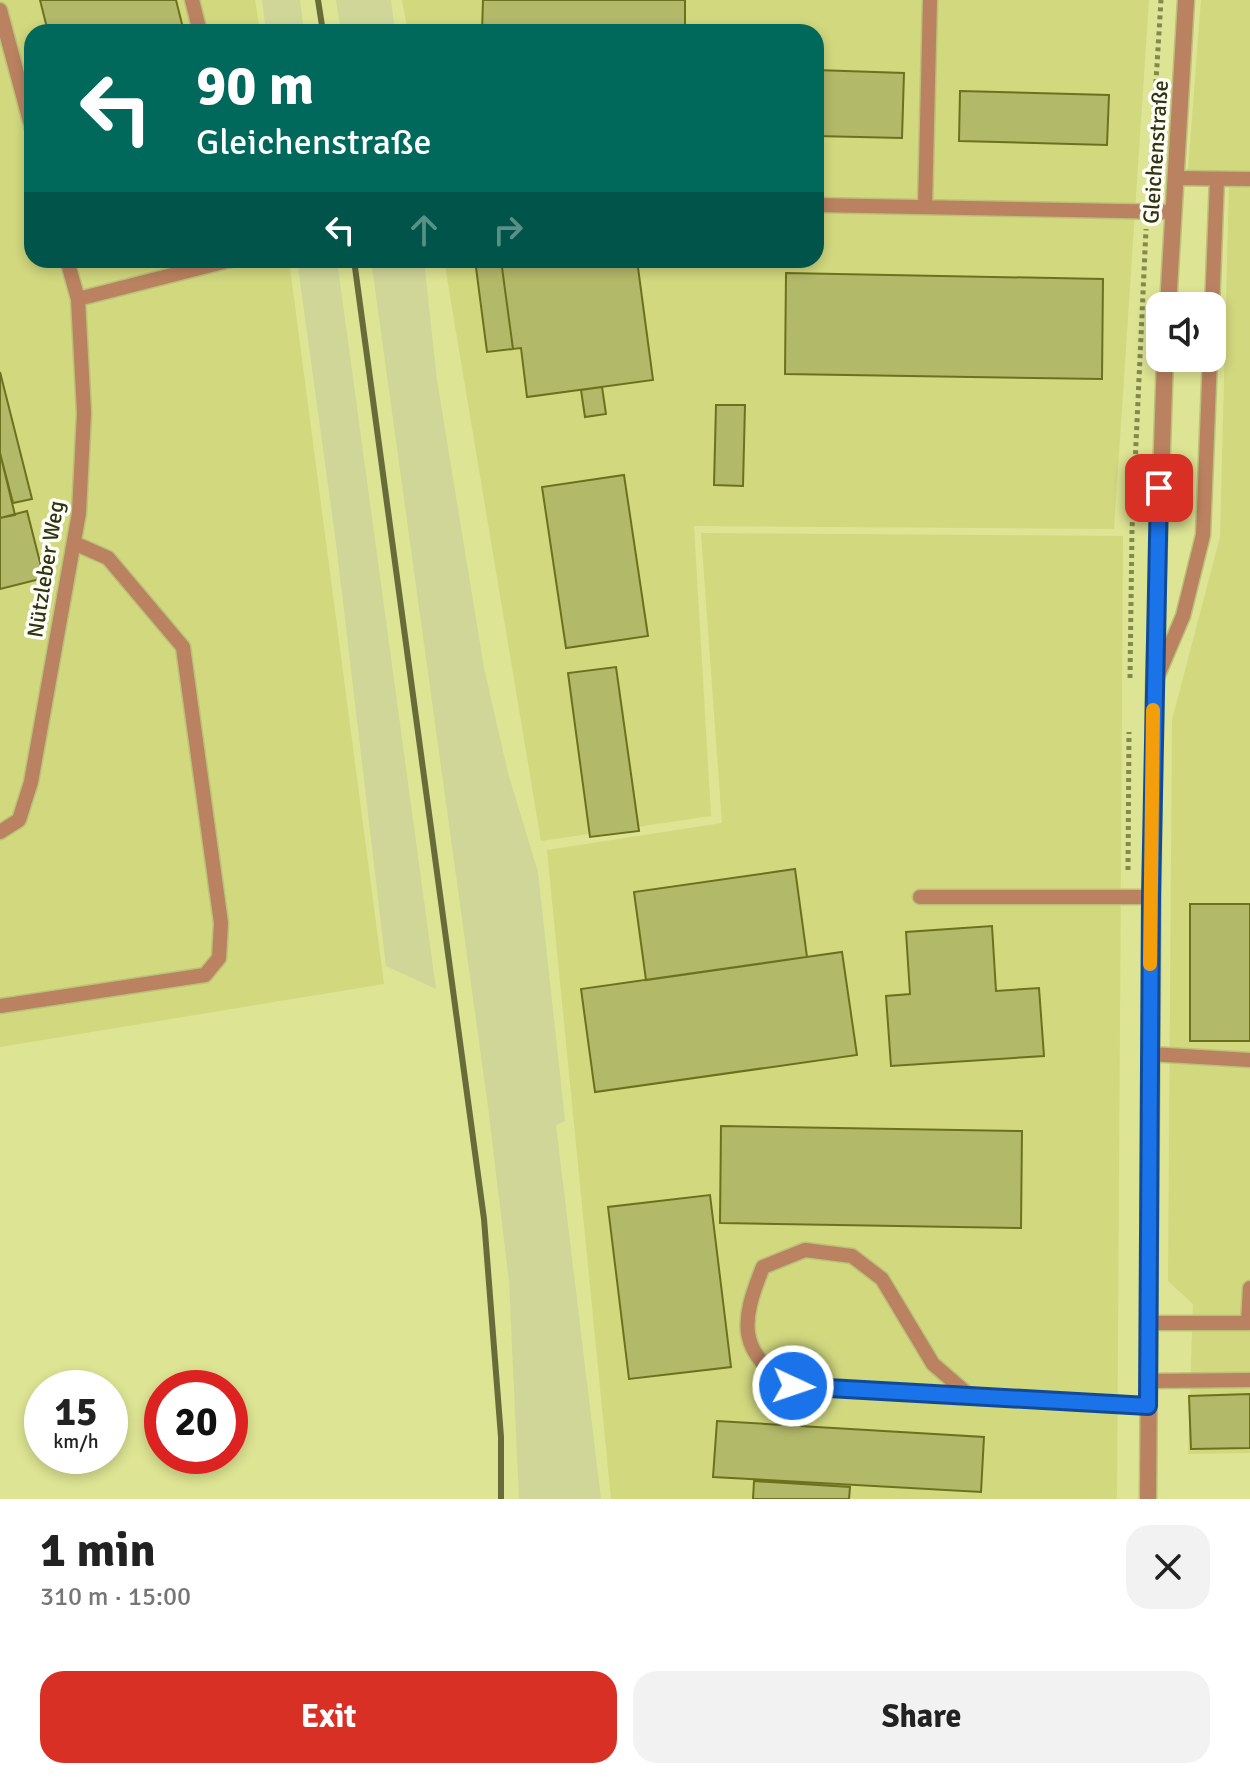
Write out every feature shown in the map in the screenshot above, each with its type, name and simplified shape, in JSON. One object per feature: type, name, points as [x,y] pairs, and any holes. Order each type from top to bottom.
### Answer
[{"type":"street","name":"Gleichenstraße","points":[[1169,292],[1186,0]]},
{"type":"street","points":[[1148,1499],[1154,686],[1165,372]]},
{"type":"lane","points":[[192,0],[198,24]]},
{"type":"lane","points":[[925,207],[930,0]]},
{"type":"lane","points":[[0,10],[24,99]]},
{"type":"lane","points":[[1175,178],[1250,179]]},
{"type":"lane","points":[[1213,292],[1217,179]]},
{"type":"lane","points":[[824,205],[1172,212]]},
{"type":"lane","name":"Nützleber Weg","points":[[0,832],[19,820],[31,782],[74,543],[84,413],[78,299],[69,268]]},
{"type":"lane","points":[[78,299],[200,268]]},
{"type":"lane","points":[[1154,686],[1183,616],[1203,535],[1209,372]]},
{"type":"lane","points":[[0,1006],[205,975],[219,958],[221,923],[183,647],[108,558],[74,543]]},
{"type":"lane","points":[[920,897],[1151,897]]},
{"type":"lane","points":[[1150,1054],[1250,1060]]},
{"type":"lane","points":[[970,1396],[933,1364],[882,1279],[852,1256],[805,1250],[763,1267],[746,1307],[748,1341],[768,1371],[793,1386],[970,1396],[1148,1406]]},
{"type":"lane","points":[[1148,1323],[1249,1322],[1250,1288]]},
{"type":"lane","points":[[1148,1381],[1250,1380]]},
{"type":"shaded area","points":[[0,0],[255,0],[259,24],[24,24],[24,268],[290,268],[384,984],[0,1047]]},
{"type":"shaded area","points":[[262,0],[300,0],[303,24],[265,24]]},
{"type":"shaded area","points":[[336,0],[391,0],[394,24],[340,24]]},
{"type":"shaded area","points":[[402,0],[1149,0],[1114,529],[694,526],[711,816],[541,841],[445,268],[824,268],[824,24],[406,24]]},
{"type":"shaded area","points":[[1201,0],[1250,0],[1250,1453],[1188,1454],[1193,1304],[1168,1281],[1172,720],[1220,537],[1226,372],[1229,184],[1187,183]]},
{"type":"shaded area","points":[[298,268],[338,268],[436,989],[386,966],[336,543]]},
{"type":"shaded area","points":[[372,268],[425,268],[437,380],[484,668],[508,773],[538,872],[565,1121],[556,1125],[601,1499],[519,1499],[509,1281],[488,1107]]},
{"type":"shaded area","points":[[701,533],[1123,536],[1117,1499],[611,1499],[547,850],[722,823]]},
{"type":"building","points":[[40,0],[176,0],[182,24],[46,24]]},
{"type":"building","points":[[483,0],[685,0],[685,24],[482,24]]},
{"type":"building","points":[[824,70],[904,73],[902,138],[824,136]]},
{"type":"building","points":[[960,91],[1109,95],[1107,145],[959,141]]},
{"type":"building","points":[[476,268],[502,268],[513,349],[487,352]]},
{"type":"building","points":[[502,268],[638,268],[653,380],[527,397],[521,348],[513,349]]},
{"type":"building","points":[[786,273],[1103,279],[1102,379],[785,374]]},
{"type":"building","points":[[0,372],[32,499],[13,503],[0,453]]},
{"type":"building","points":[[602,387],[606,414],[585,417],[581,390]]},
{"type":"building","points":[[716,405],[745,405],[743,486],[714,485]]},
{"type":"building","points":[[0,453],[15,515],[0,518]]},
{"type":"building","points":[[624,475],[648,636],[566,648],[542,487]]},
{"type":"building","points":[[27,511],[44,578],[0,589],[0,518]]},
{"type":"building","points":[[616,667],[639,831],[590,837],[568,673]]},
{"type":"building","points":[[795,869],[807,957],[646,980],[634,892]]},
{"type":"building","points":[[1190,904],[1250,904],[1250,1041],[1190,1041]]},
{"type":"building","points":[[992,926],[996,991],[1039,988],[1044,1056],[891,1066],[886,996],[910,994],[906,932]]},
{"type":"building","points":[[842,952],[857,1055],[595,1092],[581,989]]},
{"type":"building","points":[[721,1126],[1022,1131],[1021,1228],[720,1223]]},
{"type":"building","points":[[710,1195],[731,1367],[629,1379],[608,1207]]},
{"type":"building","points":[[1250,1394],[1250,1448],[1191,1449],[1189,1396]]},
{"type":"building","points":[[717,1421],[984,1437],[981,1492],[713,1477]]},
{"type":"building","points":[[754,1481],[850,1487],[849,1499],[753,1499]]},
{"type":"railway","points":[[318,0],[322,24]]},
{"type":"railway","points":[[355,268],[484,1219],[501,1437],[501,1499]]},
{"type":"slow traffic","points":[[1150,964],[1153,710]]},
{"type":"route","points":[[793,1386],[1148,1406],[1151,897],[1159,488]]}]
